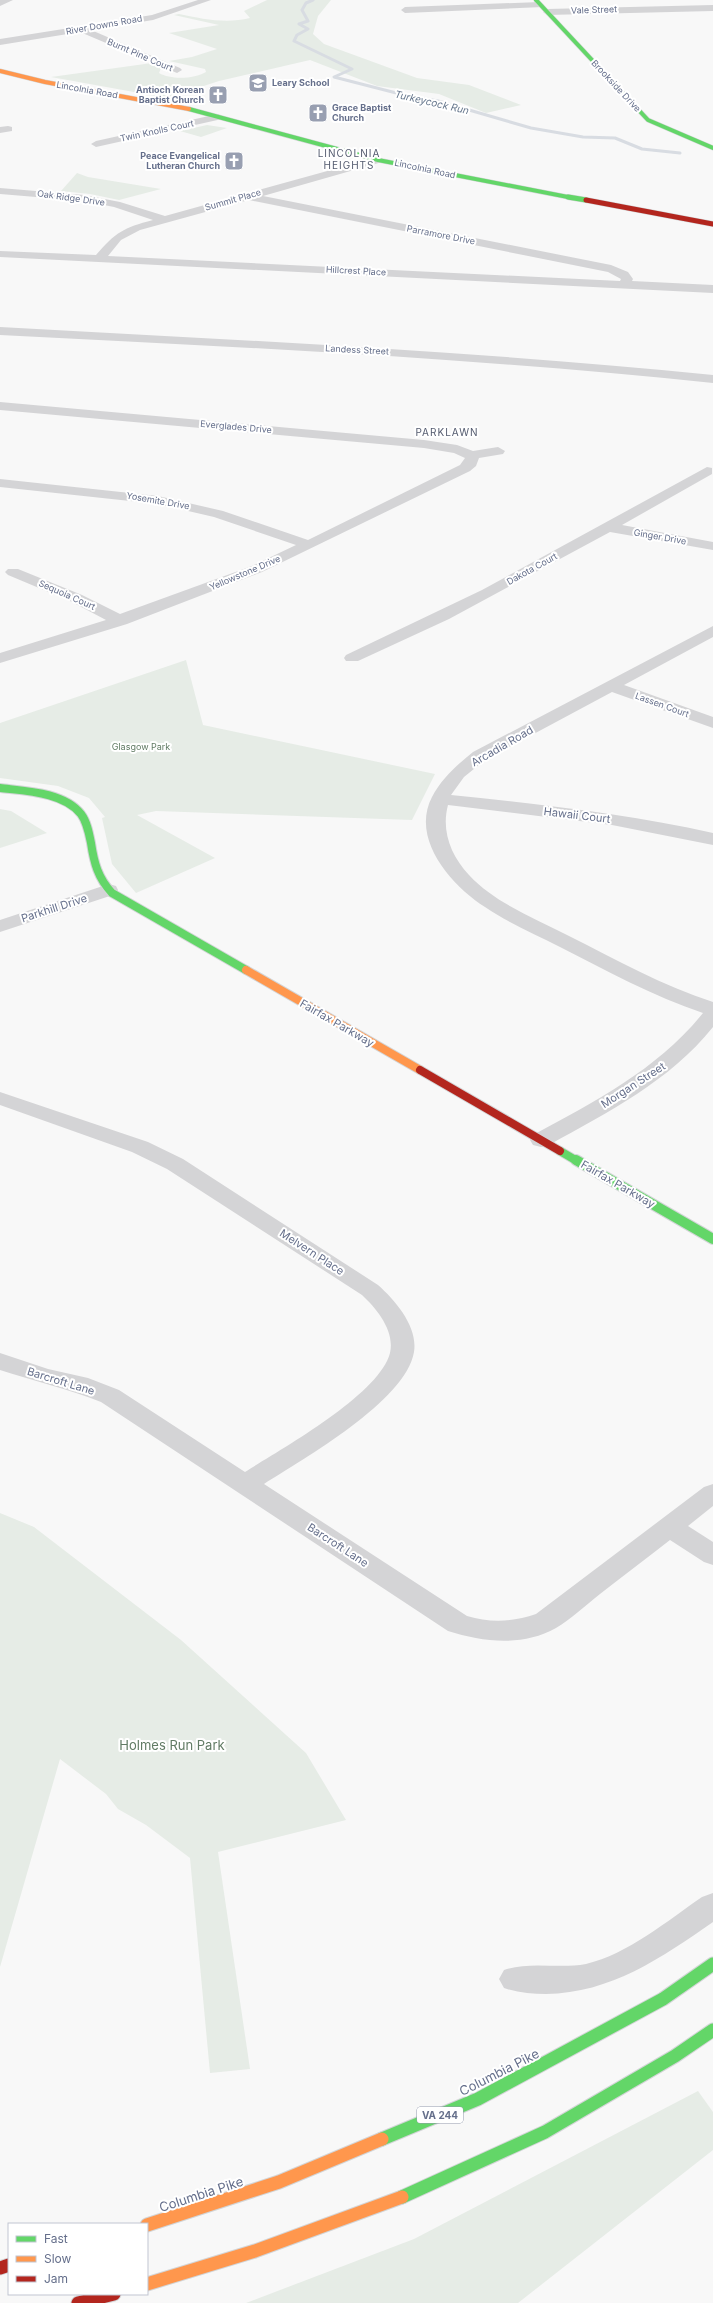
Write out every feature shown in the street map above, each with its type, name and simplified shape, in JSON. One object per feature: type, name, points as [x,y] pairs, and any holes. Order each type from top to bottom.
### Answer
[{"type":"main road","name":"Brookside Drive","points":[[541,6],[648,120],[713,148]]},
{"type":"main road","name":"Lincolnia Road","points":[[0,71],[44,82],[174,105],[316,145],[378,160],[713,224]]},
{"type":"main road","name":"Fairfax Parkway","points":[[0,788],[43,795],[65,803],[77,810],[86,824],[94,872],[108,890],[713,1239]]},
{"type":"main road","name":"Columbia Pike","points":[[148,2225],[279,2182],[478,2099],[663,1999],[713,1964]]},
{"type":"main road","points":[[148,2284],[255,2252],[404,2196],[545,2132],[674,2056],[713,2030]]},
{"type":"main road","points":[[78,2303],[110,2295]]},
{"type":"street","points":[[0,3],[9,0]]},
{"type":"street","name":"River Downs Road","points":[[0,42],[153,17],[207,0]]},
{"type":"street","name":"Vale Street","points":[[405,10],[541,6],[713,8]]},
{"type":"street","name":"Burnt Pine Court","points":[[81,29],[177,70]]},
{"type":"street","points":[[7,33],[20,39]]},
{"type":"street","name":"Twin Knolls Court","points":[[96,144],[218,117]]},
{"type":"street","name":"Summit Place","points":[[99,259],[117,238],[136,228],[378,160]]},
{"type":"street","name":"Oak Ridge Drive","points":[[0,191],[84,198],[116,204],[164,220]]},
{"type":"street","name":"Parramore Drive","points":[[247,196],[611,269],[624,275],[626,285]]},
{"type":"street","name":"Hillcrest Place","points":[[0,254],[713,289]]},
{"type":"street","name":"Landess Street","points":[[0,331],[371,351],[577,365],[713,379]]},
{"type":"street","name":"Everglades Drive","points":[[0,406],[424,444],[457,449],[470,455]]},
{"type":"street","points":[[470,455],[498,451]]},
{"type":"street","name":"Yellowstone Drive","points":[[0,658],[49,645],[121,621],[202,591],[310,545],[465,468],[471,463],[472,458],[470,455]]},
{"type":"street","name":"Dakota Court","points":[[352,658],[458,609],[707,471]]},
{"type":"street","name":"Yosemite Drive","points":[[0,482],[109,493],[165,501],[218,514],[310,545]]},
{"type":"street","name":"Ginger Drive","points":[[607,527],[713,546]]},
{"type":"street","name":"Sequoia Court","points":[[13,572],[76,598],[121,621]]},
{"type":"street","name":"Arcadia Road","points":[[713,631],[479,756],[451,781],[440,799],[436,814],[436,830],[440,847],[448,863],[462,880],[480,895],[493,904],[623,971],[666,991],[713,1009]]},
{"type":"street","name":"Lassen Court","points":[[611,686],[713,722]]},
{"type":"street","name":"Hawaii Court","points":[[440,799],[607,818],[713,839]]},
{"type":"street","name":"Parkhill Drive","points":[[0,926],[108,890]]},
{"type":"street","name":"Morgan Street","points":[[541,1140],[659,1071],[683,1051],[701,1031],[713,1014]]},
{"type":"street","name":"Melvern Place","points":[[0,1098],[140,1147],[175,1164],[370,1290],[381,1299],[392,1314],[401,1337],[402,1353],[394,1371],[380,1388],[360,1407],[245,1484]]},
{"type":"street","name":"Barcroft Lane","points":[[0,1361],[43,1376],[79,1384],[110,1396],[458,1624],[479,1630],[501,1632],[524,1629],[546,1621],[670,1527]]},
{"type":"street","points":[[713,1493],[670,1527],[713,1555]]},
{"type":"street","points":[[515,1979],[550,1982],[587,1977],[623,1964],[713,1906]]},
{"type":"green space","points":[[267,0],[331,0],[318,16],[313,34],[324,44],[417,78],[469,85],[521,105],[486,113],[439,94],[377,86],[310,60],[219,81],[167,98],[51,77],[152,63],[161,68],[159,73],[170,77],[182,78],[201,74],[206,72],[205,69],[169,61],[192,57],[217,49],[169,33],[219,25],[174,15],[179,14],[223,21],[241,20],[250,18],[244,11]]},
{"type":"green space","points":[[207,125],[227,128],[201,137],[180,131]]},
{"type":"green space","points":[[77,173],[88,177],[161,189],[119,200],[90,194],[61,191]]},
{"type":"green space","name":"Glasgow Park","points":[[186,660],[203,725],[435,774],[412,820],[156,811],[137,815],[215,858],[136,893],[112,864],[102,818],[105,817],[89,798],[58,786],[0,778],[0,723]]},
{"type":"green space","points":[[0,809],[11,811],[47,833],[0,848]]},
{"type":"green space","name":"Holmes Run Park","points":[[0,1513],[34,1527],[181,1640],[306,1753],[346,1820],[218,1852],[250,2069],[210,2073],[190,1858],[146,1825],[118,1809],[106,1794],[60,1759],[0,1967]]},
{"type":"green space","points":[[698,2091],[713,2112],[713,2150],[518,2303],[246,2303],[414,2239]]},
{"type":"waterway","name":"Turkeycock Run","points":[[313,0],[306,3],[302,10],[308,21],[299,24],[308,29],[297,35],[294,41],[352,69],[334,77],[408,96],[438,101],[531,128],[583,137],[615,138],[642,149],[680,153]]},
{"type":"traffic: fast","points":[[536,0],[648,120],[713,148]]},
{"type":"traffic: fast","points":[[189,109],[378,160],[586,200]]},
{"type":"traffic: fast","points":[[0,788],[48,796],[61,800],[72,806],[80,813],[86,822],[93,860],[99,877],[112,893],[246,970]]},
{"type":"traffic: fast","points":[[560,1151],[713,1239]]},
{"type":"traffic: fast","points":[[382,2139],[478,2099],[663,1999],[713,1964]]},
{"type":"traffic: fast","points":[[402,2197],[545,2132],[675,2056],[713,2030]]},
{"type":"traffic: slow","points":[[0,71],[45,82],[189,109]]},
{"type":"traffic: slow","points":[[246,970],[420,1070]]},
{"type":"traffic: slow","points":[[148,2225],[279,2182],[382,2139]]},
{"type":"traffic: slow","points":[[148,2284],[255,2251],[402,2197]]},
{"type":"traffic: jam","points":[[586,200],[713,224]]},
{"type":"traffic: jam","points":[[420,1070],[560,1151]]},
{"type":"traffic: jam","points":[[0,2268],[8,2265]]},
{"type":"traffic: jam","points":[[78,2303],[110,2295]]},
{"type":"place","name":"Leary School","points":[[258,83]]},
{"type":"place","name":"Antioch Korean Baptist Church","points":[[218,95]]},
{"type":"place","name":"Grace Baptist Church","points":[[318,113]]},
{"type":"place","name":"Peace Evangelical Lutheran Church","points":[[234,161]]},
{"type":"district","name":"LINCOLNIA HEIGHTS","points":[[349,158]]},
{"type":"district","name":"PARKLAWN","points":[[447,432]]}]
